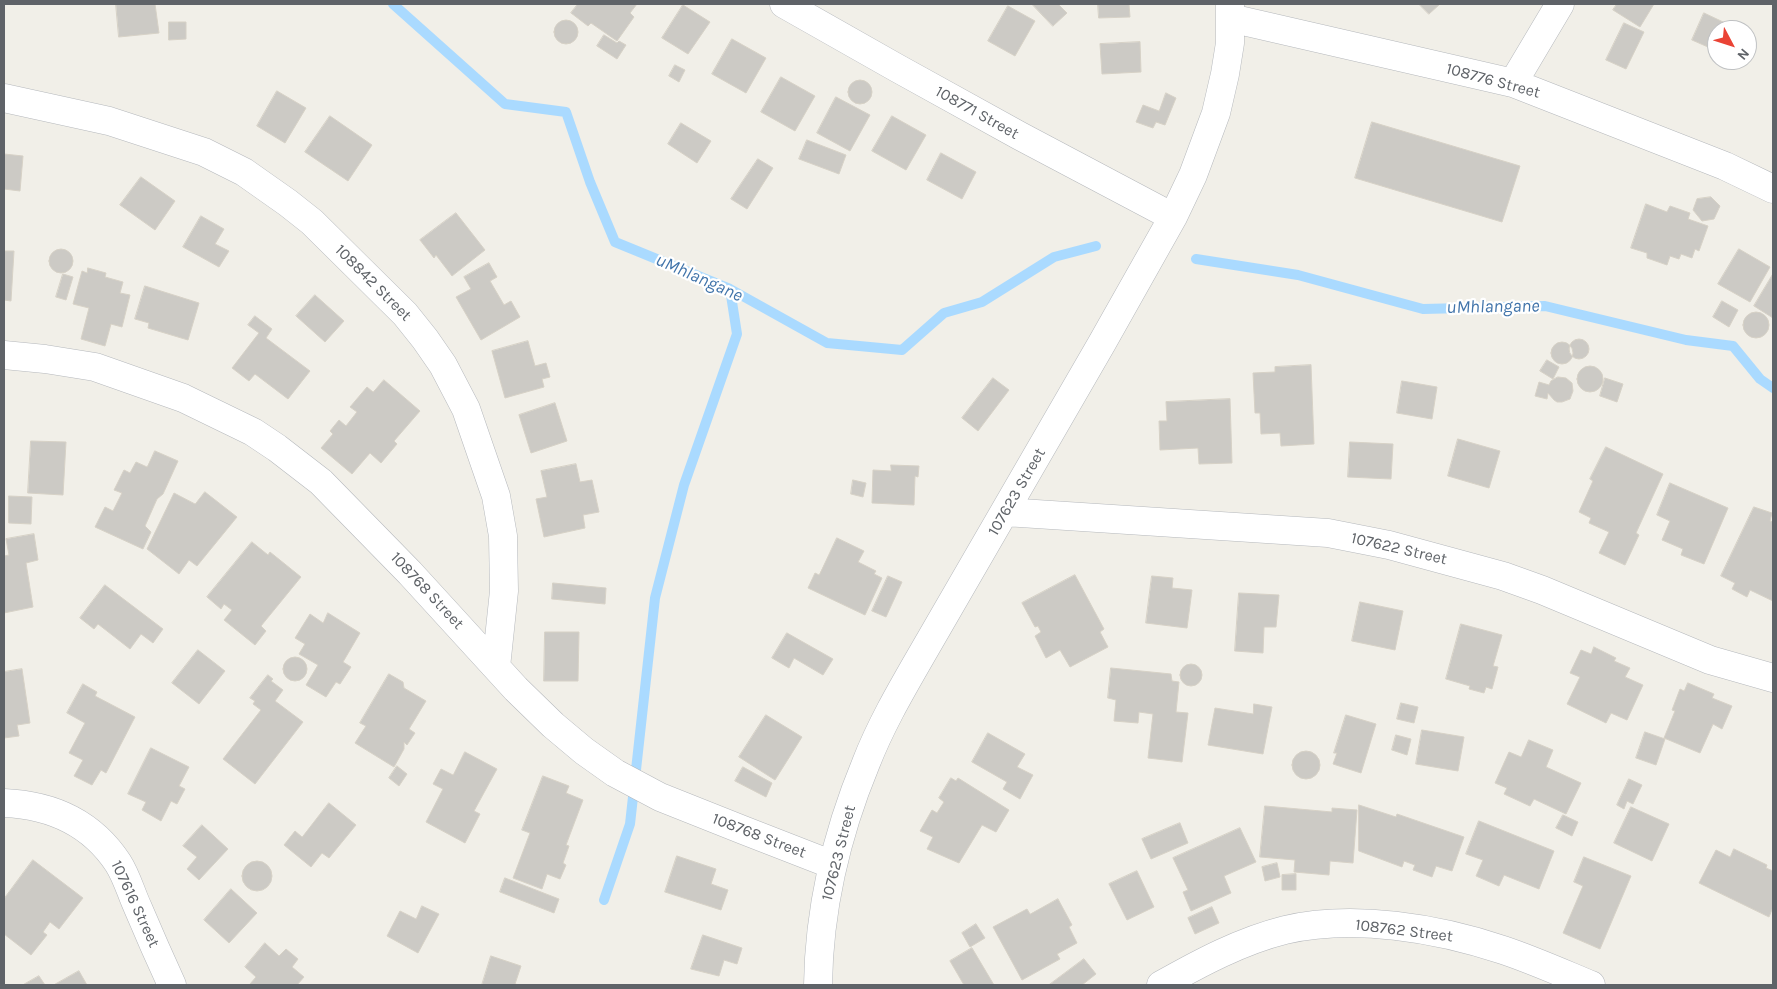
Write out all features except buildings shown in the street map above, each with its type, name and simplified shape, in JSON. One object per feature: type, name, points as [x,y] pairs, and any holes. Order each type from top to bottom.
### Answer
[{"type":"street","name":"108771 Street","points":[[784,4],[1020,136],[1173,217]]},
{"type":"street","points":[[1513,83],[1560,4]]},
{"type":"street","name":"107623 Street","points":[[818,985],[822,926],[833,864],[866,761],[918,661],[1173,217],[1193,175],[1216,113],[1226,74],[1230,43],[1230,11]]},
{"type":"street","name":"108776 Street","points":[[1230,11],[1513,83],[1725,166],[1773,189]]},
{"type":"street","name":"108842 Street","points":[[4,98],[109,121],[204,152],[244,172],[312,222],[405,314],[426,339],[443,365],[466,409],[496,496],[503,536],[504,591],[496,668]]},
{"type":"street","name":"108768 Street","points":[[4,354],[46,359],[103,370],[183,398],[252,432],[277,448],[321,482],[410,573],[516,690],[584,751],[615,773],[660,797],[833,864]]},
{"type":"street","name":"107622 Street","points":[[1005,512],[1328,533],[1389,545],[1504,576],[1710,660],[1773,678]]},
{"type":"street","name":"107616 Street","points":[[4,803],[34,806],[69,818],[92,834],[107,848],[125,877],[172,985]]},
{"type":"street","name":"108762 Street","points":[[1161,985],[1213,957],[1249,942],[1286,930],[1327,924],[1372,924],[1415,929],[1463,938],[1503,950],[1591,985]]},
{"type":"waterway","name":"uMhlangane","points":[[393,4],[505,104],[566,112],[590,182],[615,242],[730,289],[827,343],[902,350],[944,313],[982,302],[1054,257],[1096,246]]},
{"type":"waterway","name":"uMhlangane","points":[[1196,259],[1298,275],[1423,309],[1545,306],[1686,340],[1733,346],[1760,379],[1773,388]]},
{"type":"waterway","points":[[604,900],[630,824],[655,598],[684,485],[737,334],[730,289]]}]
